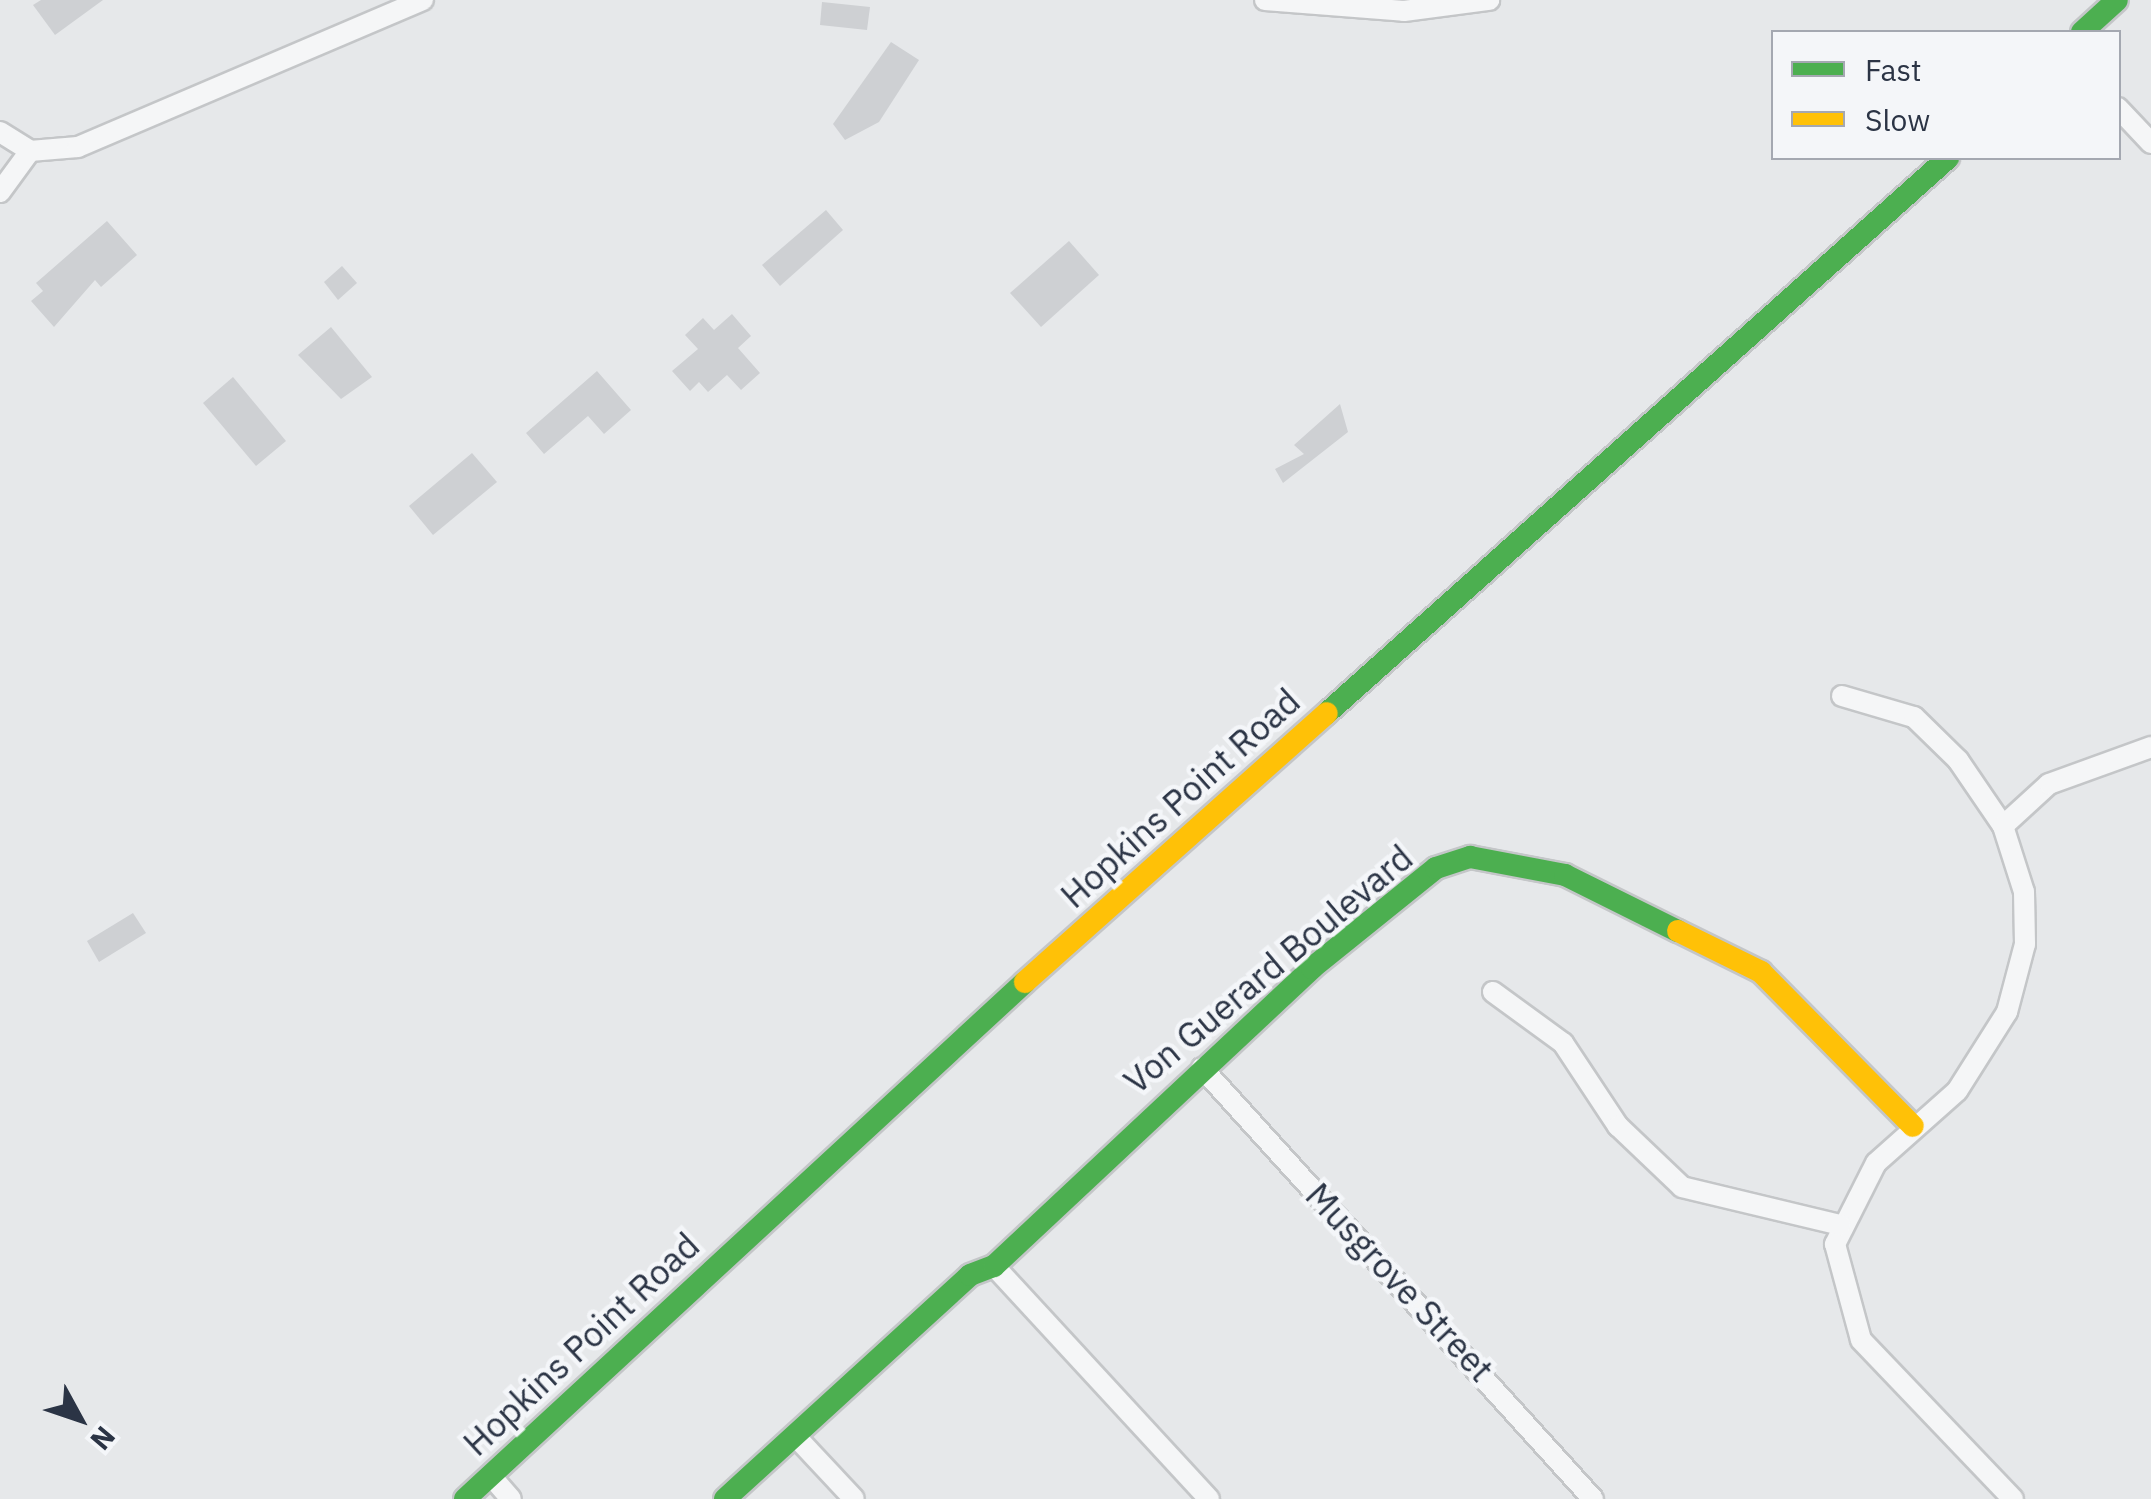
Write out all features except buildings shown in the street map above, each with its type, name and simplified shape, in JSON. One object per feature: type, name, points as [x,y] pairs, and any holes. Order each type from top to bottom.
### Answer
[{"type":"street","points":[[0,192],[30,151],[110,135],[423,0]]},
{"type":"street","points":[[1265,0],[1404,11],[1489,0]]},
{"type":"street","points":[[2084,30],[2117,0]]},
{"type":"street","points":[[2121,111],[2151,144]]},
{"type":"street","points":[[0,132],[30,151]]},
{"type":"street","name":"Hopkins Point Road","points":[[465,1499],[1005,1000],[1946,160]]},
{"type":"street","points":[[1842,696],[1914,717],[2003,826],[2024,892],[2026,944],[2008,1012],[1957,1091],[1913,1126],[1866,1177],[1840,1225],[1836,1244],[1861,1340],[2012,1499]]},
{"type":"street","points":[[2003,826],[2049,784],[2151,747]]},
{"type":"street","name":"Von Guerard Boulevard","points":[[725,1499],[970,1275],[994,1266],[1202,1068],[1394,900],[1470,857],[1564,875],[1761,972],[1913,1126]]},
{"type":"street","points":[[1493,992],[1563,1043],[1618,1126],[1682,1187],[1840,1225]]},
{"type":"street","name":"Musgrove Street","points":[[1202,1068],[1593,1499]]},
{"type":"street","points":[[994,1266],[1209,1499]]},
{"type":"street","points":[[796,1438],[854,1499]]},
{"type":"street","points":[[490,1476],[511,1499]]},
{"type":"traffic: fast","points":[[2084,30],[2117,0]]},
{"type":"traffic: fast","points":[[1327,713],[1946,160]]},
{"type":"traffic: fast","points":[[725,1499],[970,1275],[994,1266],[1312,968],[1436,868],[1470,857],[1565,875],[1678,931]]},
{"type":"traffic: fast","points":[[465,1499],[1025,982]]},
{"type":"traffic: slow","points":[[1025,982],[1327,713]]},
{"type":"traffic: slow","points":[[1678,931],[1761,972],[1913,1126]]}]
